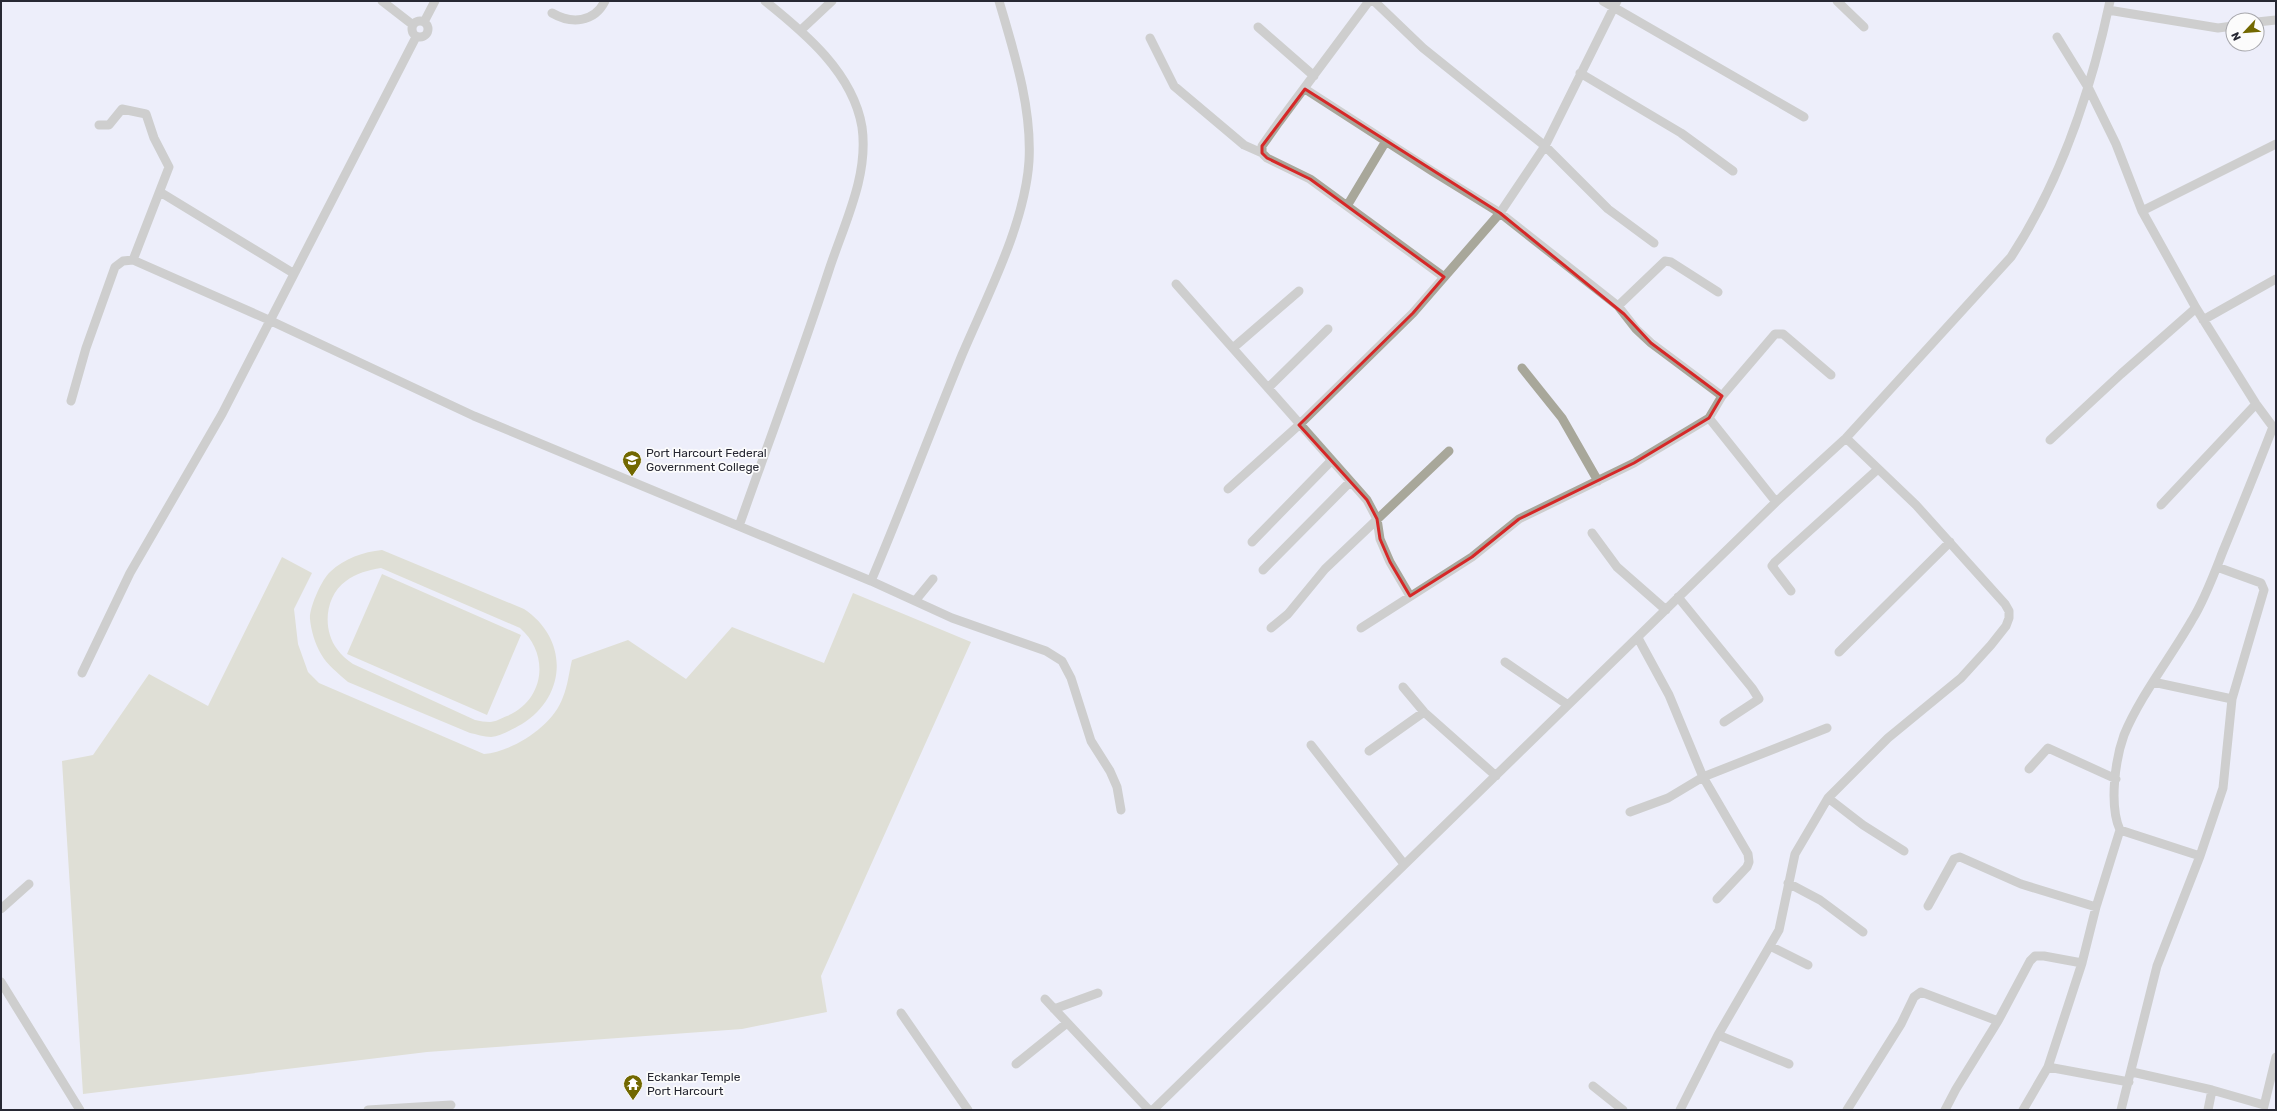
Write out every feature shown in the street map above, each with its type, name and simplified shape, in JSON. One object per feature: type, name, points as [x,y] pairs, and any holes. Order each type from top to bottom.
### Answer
[{"type":"street","points":[[382,1],[413,25]]},
{"type":"street","points":[[424,22],[435,1]]},
{"type":"street","points":[[552,13],[564,20],[575,21],[595,13],[602,8],[605,1]]},
{"type":"street","points":[[739,526],[862,173],[864,149],[862,126],[856,105],[840,74],[801,30],[765,1]]},
{"type":"street","points":[[801,30],[832,1]]},
{"type":"street","points":[[871,581],[1012,235],[1025,196],[1028,139],[1024,97],[998,1]]},
{"type":"street","points":[[1262,152],[1262,146],[1369,1]]},
{"type":"street","points":[[1374,1],[1423,48],[1545,146],[1608,209],[1654,243]]},
{"type":"street","points":[[1603,1],[1615,4],[1804,117]]},
{"type":"street","points":[[1838,1],[1864,27]]},
{"type":"street","points":[[1228,489],[1299,424],[1414,312],[1500,213],[1545,146],[1615,4]]},
{"type":"street","points":[[1153,1110],[1776,502],[1846,438],[2011,257],[2030,228],[2054,182],[2089,89],[2109,6],[2218,28],[2225,27]]},
{"type":"street","points":[[2265,21],[2276,20]]},
{"type":"street","points":[[418,21],[424,22],[428,27],[427,33],[422,37],[416,36],[412,32],[413,25],[418,21]]},
{"type":"street","points":[[1258,27],[1314,76]]},
{"type":"street","points":[[82,673],[130,573],[222,414],[293,273],[416,36]]},
{"type":"street","points":[[2023,1110],[2048,1067],[2082,963],[2096,907],[2120,830],[2115,819],[2116,779],[2117,759],[2124,735],[2153,682],[2193,620],[2274,427],[2256,404],[2196,308],[2142,211],[2116,144],[2089,89],[2057,37]]},
{"type":"street","points":[[1150,38],[1174,86],[1244,145],[1262,152],[1267,158],[1310,179],[1444,277]]},
{"type":"street","points":[[1580,73],[1681,133],[1733,171]]},
{"type":"street","points":[[1305,89],[1500,213],[1618,306],[1636,329],[1651,343],[1722,396]]},
{"type":"street","points":[[99,125],[109,125],[122,109],[146,114],[154,138],[168,167],[160,192],[133,260]]},
{"type":"street","points":[[1347,206],[1386,141]]},
{"type":"street","points":[[2142,211],[2276,144]]},
{"type":"street","points":[[160,192],[293,273]]},
{"type":"street","points":[[71,401],[86,348],[115,266],[123,261],[133,260],[269,320],[474,416],[871,581],[952,618],[1046,651],[1062,661],[1071,678],[1091,741],[1110,771],[1117,787],[1121,810]]},
{"type":"street","points":[[1618,306],[1665,262],[1671,262],[1718,292]]},
{"type":"street","points":[[2204,320],[2276,279]]},
{"type":"street","points":[[1176,284],[1331,462],[1367,500],[1378,519],[1380,539],[1410,596]]},
{"type":"street","points":[[1233,348],[1299,291]]},
{"type":"street","points":[[2050,440],[2121,374],[2196,308]]},
{"type":"street","points":[[1268,388],[1328,329]]},
{"type":"street","points":[[1361,628],[1472,556],[1519,519],[1598,481],[1667,444],[1708,418],[1722,396],[1775,334],[1779,333],[1831,375]]},
{"type":"street","points":[[1522,368],[1562,418],[1598,481]]},
{"type":"street","points":[[2161,505],[2256,404]]},
{"type":"street","points":[[1708,418],[1776,502]]},
{"type":"street","points":[[1680,1110],[1718,1035],[1779,930],[1795,854],[1828,798],[1888,738],[1960,678],[2006,626],[2009,611],[2005,604],[1916,505],[1846,438]]},
{"type":"street","points":[[1271,628],[1288,614],[1325,569],[1449,451]]},
{"type":"street","points":[[1252,542],[1331,462]]},
{"type":"street","points":[[1791,591],[1774,571],[1772,566],[1878,470]]},
{"type":"street","points":[[1263,570],[1350,482]]},
{"type":"street","points":[[1592,533],[1617,567],[1666,610]]},
{"type":"street","points":[[1839,652],[1950,542]]},
{"type":"street","points":[[2121,1110],[2132,1072],[2157,966],[2200,856],[2223,788],[2232,699],[2264,590],[2261,583],[2216,567]]},
{"type":"street","points":[[915,601],[933,579]]},
{"type":"street","points":[[1678,598],[1752,688],[1759,699],[1724,722]]},
{"type":"street","points":[[1638,638],[1668,695],[1703,777],[1748,854],[1749,862],[1747,867],[1717,899]]},
{"type":"street","points":[[1505,662],[1568,705]]},
{"type":"street","points":[[2153,682],[2232,699]]},
{"type":"street","points":[[1403,687],[1424,712],[1496,776]]},
{"type":"street","points":[[1369,751],[1424,712]]},
{"type":"street","points":[[1630,812],[1668,798],[1703,777],[1827,728]]},
{"type":"street","points":[[1311,745],[1404,864]]},
{"type":"street","points":[[2029,769],[2048,748],[2116,779]]},
{"type":"street","points":[[1828,798],[1863,825],[1904,851]]},
{"type":"street","points":[[2120,830],[2200,856]]},
{"type":"street","points":[[1928,906],[1954,859],[1960,857],[2021,884],[2096,907]]},
{"type":"street","points":[[1788,883],[1820,900],[1863,932]]},
{"type":"street","points":[[1,909],[29,884]]},
{"type":"street","points":[[1770,946],[1808,965]]},
{"type":"street","points":[[1945,1110],[1956,1088],[1998,1021],[2030,961],[2035,956],[2044,956],[2082,963]]},
{"type":"street","points":[[1,982],[80,1110]]},
{"type":"street","points":[[1847,1110],[1901,1024],[1914,998],[1922,992],[1998,1021]]},
{"type":"street","points":[[1054,1009],[1098,993]]},
{"type":"street","points":[[1045,999],[1149,1110]]},
{"type":"street","points":[[901,1013],[968,1110]]},
{"type":"street","points":[[1016,1064],[1066,1022]]},
{"type":"street","points":[[1718,1035],[1789,1064]]},
{"type":"street","points":[[2132,1072],[2212,1090],[2264,1108],[2276,1057]]},
{"type":"street","points":[[2048,1067],[2129,1082]]},
{"type":"street","points":[[1593,1086],[1623,1110]]},
{"type":"street","points":[[2208,1110],[2212,1090]]},
{"type":"street","points":[[368,1110],[451,1105]]},
{"type":"highlighted area","points":[[1305,89],[1500,213],[1624,314],[1651,343],[1722,396],[1709,418],[1634,463],[1519,519],[1472,557],[1410,596],[1390,562],[1380,539],[1377,519],[1367,500],[1299,425],[1413,313],[1444,277],[1310,179],[1267,158],[1262,153],[1262,146]]},
{"type":"shaded area","points":[[382,550],[524,609],[539,621],[549,636],[555,651],[557,667],[554,683],[548,698],[537,712],[522,724],[507,732],[491,737],[483,736],[470,733],[348,682],[330,665],[323,658],[312,632],[310,614],[314,601],[323,581],[336,567],[354,556]],"holes":[[[381,568],[520,628],[530,639],[536,650],[539,663],[539,676],[536,688],[520,709],[498,720],[486,722],[475,720],[353,664],[340,653],[332,641],[329,632],[328,613],[334,595],[339,587],[346,581],[358,574]]]},
{"type":"shaded area","points":[[282,557],[312,573],[294,609],[298,644],[308,672],[319,683],[484,754],[508,748],[520,742],[542,727],[551,718],[558,708],[565,692],[572,660],[628,640],[686,679],[732,627],[824,663],[853,593],[971,642],[821,976],[827,1012],[742,1029],[427,1052],[83,1094],[62,761],[93,755],[149,674],[208,706]]},
{"type":"shaded area","points":[[382,574],[521,635],[487,715],[347,654]]},
{"type":"place","name":"Port Harcourt Federal Government College","points":[[632,477]]},
{"type":"place","name":"Eckankar Temple Port Harcourt","points":[[633,1101]]}]
